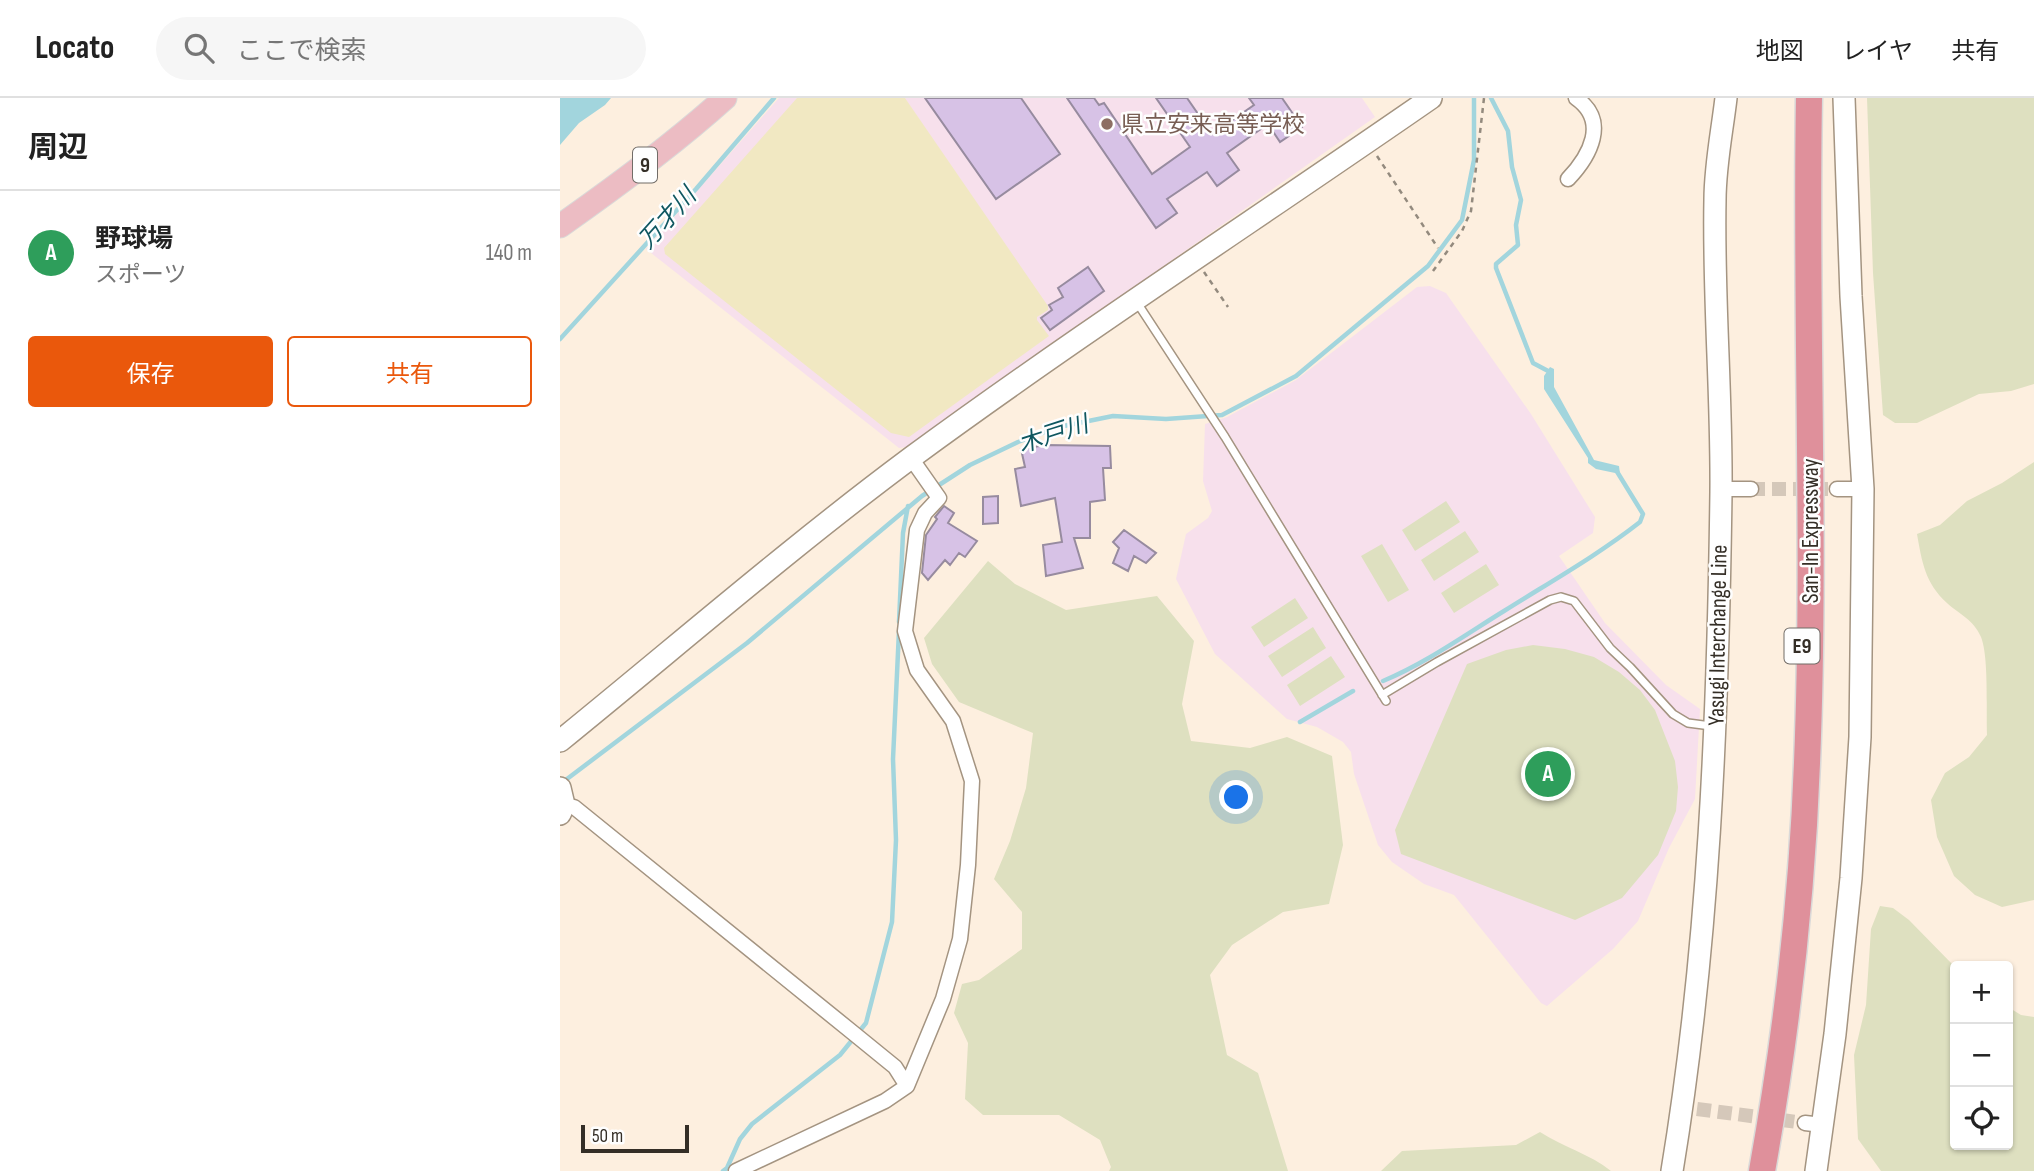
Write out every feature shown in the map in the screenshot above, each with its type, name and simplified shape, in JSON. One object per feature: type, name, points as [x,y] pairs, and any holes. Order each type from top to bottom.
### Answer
[{"type":"highway","name":"San-In Expressway","points":[[1761,1165],[1793,956],[1807,764],[1811,542],[1805,108]]},
{"type":"main road","name":"9","points":[[560,226],[685,134],[724,98]]},
{"type":"main road","points":[[560,741],[844,509],[911,458],[1195,258],[1431,98]]},
{"type":"main road","name":"Yasugi Interchange Line","points":[[1672,1171],[1689,1108],[1693,1028],[1706,891],[1715,727],[1721,489],[1715,198],[1726,98]]},
{"type":"main road","points":[[1816,1171],[1814,1124],[1835,1034],[1851,878],[1860,737],[1863,489],[1851,296],[1844,98]]},
{"type":"street","points":[[1568,178],[1588,154],[1593,129],[1589,110],[1576,98]]},
{"type":"street","points":[[736,1171],[885,1101],[907,1086],[943,999],[960,939],[968,864],[972,781],[953,721],[917,670],[905,631],[915,537],[920,521],[939,498],[911,458]]},
{"type":"street","points":[[1721,489],[1751,489]]},
{"type":"street","points":[[1836,489],[1863,489]]},
{"type":"street","points":[[561,799],[895,1067],[907,1086]]},
{"type":"lane","points":[[1135,300],[1225,437],[1384,698],[1437,662],[1549,600],[1561,597],[1574,601],[1609,648],[1673,714],[1688,723],[1715,727]]},
{"type":"path","points":[[1433,271],[1462,232],[1471,211],[1484,98]]},
{"type":"path","points":[[1368,142],[1438,248]]},
{"type":"path","points":[[1195,258],[1228,307]]},
{"type":"shaded area","points":[[779,98],[1362,98],[1375,117],[907,447],[899,448],[646,249]]},
{"type":"shaded area","points":[[1430,286],[1446,293],[1531,414],[1595,517],[1593,533],[1559,556],[1605,623],[1666,685],[1700,709],[1695,799],[1669,848],[1638,921],[1613,949],[1547,1006],[1541,1003],[1454,895],[1424,884],[1392,862],[1378,845],[1354,774],[1351,752],[1343,742],[1317,727],[1287,719],[1215,654],[1176,579],[1186,534],[1208,518],[1212,511],[1203,481],[1205,424],[1227,417],[1296,380],[1417,287]]},
{"type":"green space","points":[[1867,98],[2034,98],[2034,384],[2011,391],[1979,394],[1917,423],[1895,423],[1883,415],[1873,273]]},
{"type":"green space","points":[[2034,462],[2034,900],[2002,907],[1975,895],[1954,876],[1937,837],[1931,800],[1945,773],[1969,757],[1987,735],[1986,670],[1984,646],[1978,631],[1934,588],[1923,563],[1917,534],[1940,525],[1967,501]]},
{"type":"green space","points":[[1446,501],[1460,522],[1415,551],[1402,530]]},
{"type":"green space","points":[[1465,531],[1479,552],[1434,581],[1421,560]]},
{"type":"green space","points":[[1382,544],[1409,590],[1388,602],[1361,556]]},
{"type":"green space","points":[[988,561],[1015,584],[1066,610],[1157,596],[1194,641],[1182,704],[1191,741],[1250,748],[1287,737],[1332,756],[1343,845],[1329,904],[1283,912],[1232,945],[1210,975],[1227,1055],[1258,1073],[1288,1171],[1109,1171],[1111,1167],[1100,1140],[1059,1115],[983,1115],[965,1099],[968,1043],[954,1013],[962,984],[979,980],[1022,949],[1022,912],[994,879],[1010,841],[1026,788],[1033,733],[959,702],[932,664],[924,638]]},
{"type":"green space","points":[[1486,564],[1499,585],[1454,613],[1441,593]]},
{"type":"green space","points":[[1295,598],[1308,618],[1264,647],[1251,627]]},
{"type":"green space","points":[[1313,627],[1326,648],[1282,677],[1268,656]]},
{"type":"green space","points":[[1533,645],[1565,649],[1594,657],[1619,672],[1640,690],[1655,710],[1675,761],[1678,787],[1676,811],[1658,855],[1622,898],[1575,920],[1401,854],[1395,830],[1467,664],[1506,650]]},
{"type":"green space","points":[[1331,656],[1345,677],[1300,706],[1287,685]]},
{"type":"green space","points":[[1880,906],[1893,908],[1909,920],[1950,962],[1950,1150],[2013,1150],[2013,1010],[2021,1015],[2034,1017],[2034,1171],[1881,1171],[1858,1139],[1854,1055],[1866,1005],[1871,929]]},
{"type":"green space","points":[[1540,1132],[1611,1171],[1381,1171],[1402,1151],[1516,1145]]},
{"type":"sand","points":[[797,98],[905,98],[1048,306],[1048,310],[1037,317],[1037,320],[1049,336],[909,437],[891,433],[665,254],[664,248]]},
{"type":"water","points":[[560,98],[611,98],[579,123],[560,145]]},
{"type":"water","points":[[1550,367],[1554,369],[1554,387],[1594,460],[1619,466],[1620,474],[1596,469],[1588,463],[1588,458],[1544,389],[1544,376]]},
{"type":"building","points":[[925,98],[1021,98],[1060,154],[996,199]]},
{"type":"building","points":[[1067,98],[1094,98],[1099,105],[1104,103],[1152,174],[1190,147],[1156,98],[1187,98],[1212,134],[1254,105],[1249,98],[1282,98],[1302,127],[1280,142],[1268,124],[1227,153],[1239,170],[1217,186],[1207,172],[1167,199],[1177,213],[1156,228]]},
{"type":"building","points":[[1088,267],[1104,291],[1050,330],[1041,318],[1052,310],[1049,305],[1063,297],[1058,288]]},
{"type":"building","points":[[1046,445],[1110,446],[1111,468],[1103,468],[1105,500],[1090,502],[1090,538],[1074,538],[1083,568],[1046,576],[1043,545],[1062,542],[1055,498],[1021,506],[1015,469],[1025,467],[1021,449]]},
{"type":"building","points":[[998,496],[998,523],[983,524],[983,497]]},
{"type":"building","points":[[944,506],[954,513],[948,523],[977,541],[965,557],[959,553],[950,565],[945,560],[928,580],[922,573],[926,535]]},
{"type":"building","points":[[1124,530],[1156,553],[1146,563],[1134,556],[1128,571],[1113,563],[1119,548],[1113,542]]},
{"type":"waterway","name":"万才川","points":[[560,339],[774,98]]},
{"type":"waterway","name":"木戸川","points":[[563,782],[747,643],[922,496],[970,465],[1018,442],[1059,427],[1113,416],[1166,419],[1222,415],[1296,376],[1428,266],[1462,220],[1474,160],[1474,98]]},
{"type":"waterway","points":[[1491,98],[1508,131],[1512,167],[1521,200],[1516,225],[1518,245],[1496,264],[1496,268],[1533,363],[1550,372]]},
{"type":"waterway","points":[[1383,681],[1445,648],[1591,557],[1640,522],[1643,514],[1616,470]]},
{"type":"waterway","points":[[899,622],[903,533],[908,506]]},
{"type":"waterway","points":[[723,1171],[727,1168],[740,1139],[752,1124],[840,1055],[866,1023],[892,922],[896,840],[893,759],[899,631]]},
{"type":"waterway","points":[[1300,722],[1353,691]]},
{"type":"tunnel","points":[[1751,489],[1837,489]]},
{"type":"tunnel","points":[[1697,1109],[1805,1123]]},
{"type":"place","name":"県立安来高等学校","points":[[1107,124]]},
{"type":"place","name":"野球場","points":[[1548,774]]}]
